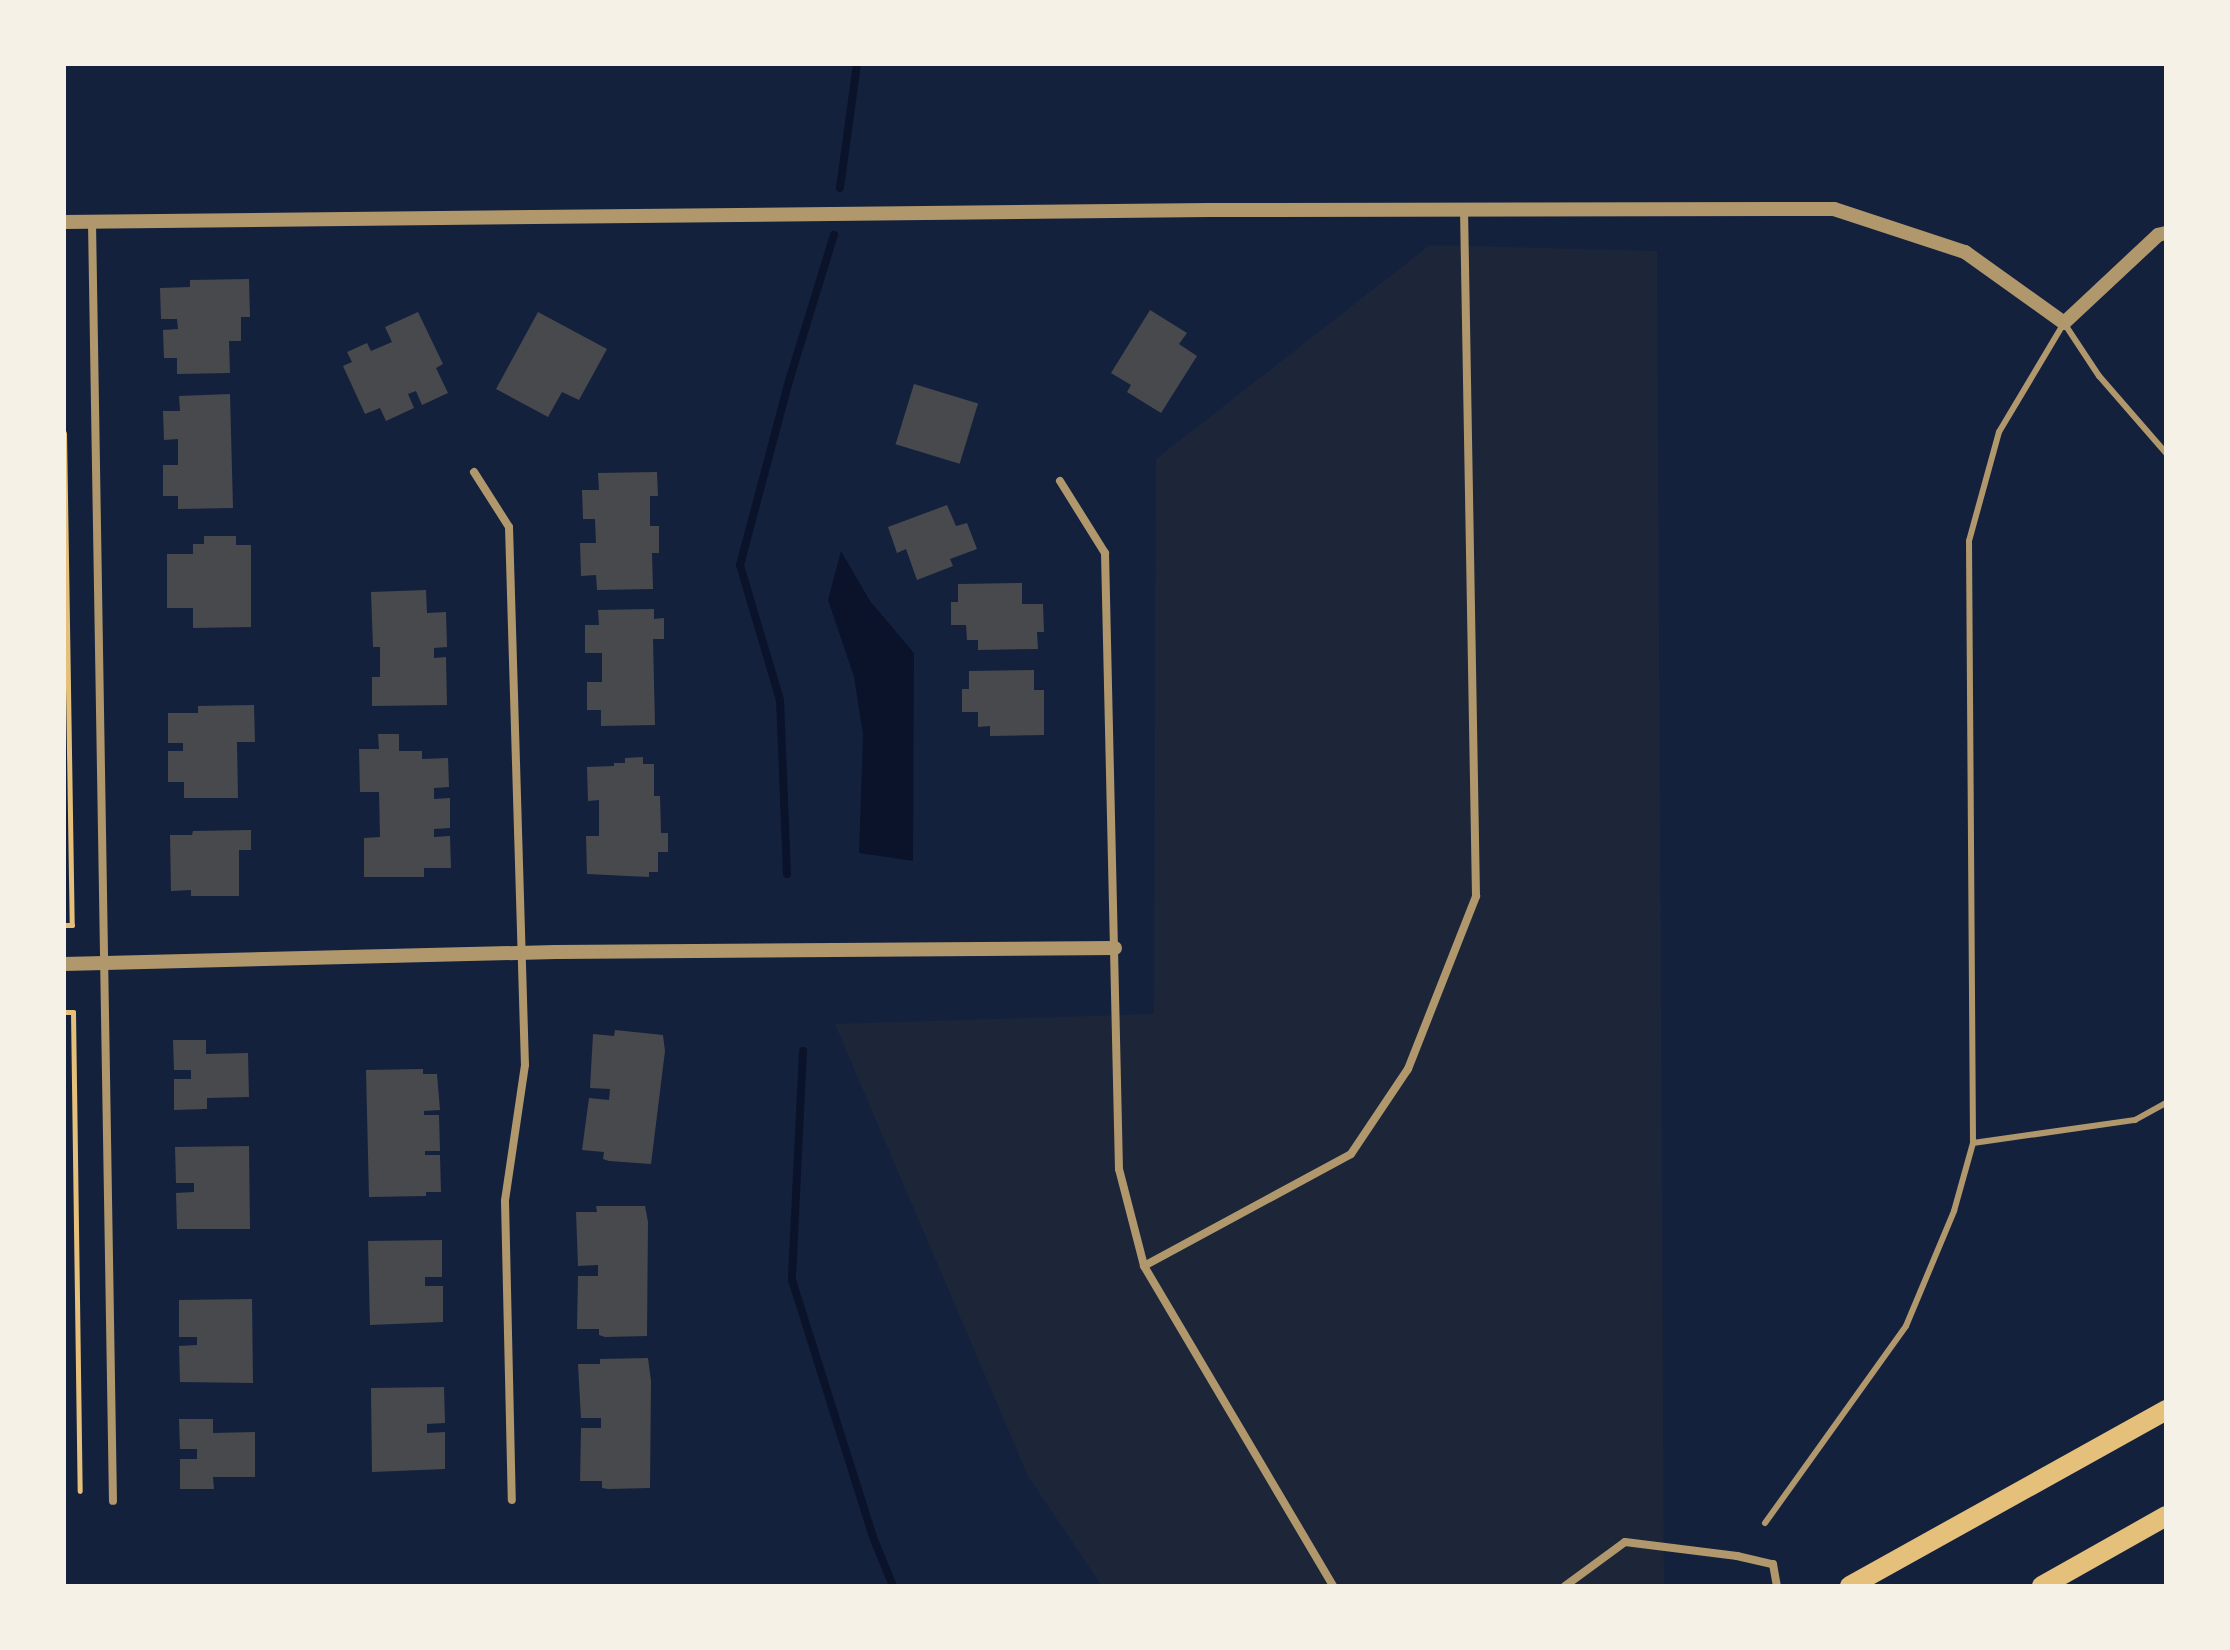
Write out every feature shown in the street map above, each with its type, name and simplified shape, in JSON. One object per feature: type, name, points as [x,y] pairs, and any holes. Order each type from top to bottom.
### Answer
[{"type":"main road","points":[[1850,1586],[2166,1410]]},
{"type":"main road","points":[[2042,1586],[2166,1516]]},
{"type":"street","points":[[1144,1266],[1351,1154],[1408,1069],[1476,896],[1464,209]]},
{"type":"street","points":[[64,222],[1464,209],[1834,209],[1965,252],[2064,323],[2158,235],[2166,233]]},
{"type":"street","points":[[92,222],[113,1501]]},
{"type":"street","points":[[474,472],[509,527],[525,1065],[505,1201],[512,1500]]},
{"type":"street","points":[[1060,481],[1105,553],[1119,1169],[1144,1266],[1333,1586]]},
{"type":"street","points":[[64,964],[522,953],[1115,948]]},
{"type":"street","points":[[1565,1586],[1625,1542],[1737,1556],[1773,1564],[1777,1586]]},
{"type":"lane","points":[[1765,1523],[1906,1326],[1954,1211],[1973,1143],[1969,541],[1999,432],[2064,323],[2099,376],[2166,453]]},
{"type":"lane","points":[[1973,1143],[2135,1120],[2166,1103]]},
{"type":"path","points":[[64,433],[72,925],[64,925]]},
{"type":"path","points":[[64,1012],[73,1012],[80,1491]]},
{"type":"shaded area","points":[[1430,245],[1657,251],[1664,1586],[1102,1586],[1028,1476],[835,1024],[1154,1014],[1156,459]]},
{"type":"shaded area","points":[[841,551],[870,601],[914,653],[913,861],[859,853],[863,735],[854,677],[828,600]]},
{"type":"building","points":[[249,279],[250,317],[241,317],[241,341],[229,341],[230,373],[177,374],[177,358],[164,358],[163,330],[178,329],[177,319],[161,319],[160,288],[190,287],[190,280]]},
{"type":"building","points":[[1150,310],[1187,333],[1179,344],[1197,356],[1161,413],[1127,392],[1131,385],[1111,373]]},
{"type":"building","points":[[418,312],[443,364],[436,368],[448,393],[422,405],[416,391],[408,394],[414,408],[386,421],[380,408],[365,414],[343,366],[352,362],[347,352],[367,343],[371,351],[392,342],[385,327]]},
{"type":"building","points":[[538,312],[607,349],[579,400],[562,392],[548,417],[496,389]]},
{"type":"building","points":[[914,384],[978,404],[960,464],[896,444]]},
{"type":"building","points":[[230,394],[233,508],[178,509],[178,496],[163,496],[163,465],[178,465],[178,439],[164,440],[163,411],[180,411],[179,396]]},
{"type":"building","points":[[657,472],[658,496],[650,496],[650,526],[659,526],[659,553],[652,553],[653,589],[597,590],[596,575],[581,576],[580,543],[596,543],[595,519],[583,519],[582,490],[599,490],[598,473]]},
{"type":"building","points":[[947,505],[956,526],[967,523],[977,549],[950,559],[953,566],[917,580],[906,549],[897,553],[888,527]]},
{"type":"building","points":[[204,536],[236,536],[236,545],[251,545],[251,627],[193,628],[193,608],[167,608],[167,554],[193,554],[193,544],[204,544]]},
{"type":"building","points":[[1022,583],[1022,604],[1043,604],[1044,632],[1037,632],[1038,649],[978,650],[978,640],[967,640],[966,625],[951,625],[951,602],[958,602],[958,584]]},
{"type":"building","points":[[426,590],[427,613],[446,612],[447,647],[434,648],[434,658],[446,657],[447,705],[372,706],[372,677],[380,677],[380,647],[373,647],[371,592]]},
{"type":"building","points":[[654,609],[654,619],[664,618],[664,639],[653,639],[655,725],[601,726],[601,710],[587,710],[587,682],[602,682],[602,653],[585,653],[585,625],[599,625],[598,610]]},
{"type":"building","points":[[1034,670],[1034,690],[1044,690],[1044,735],[990,736],[990,726],[978,727],[978,712],[962,712],[962,689],[969,689],[969,671]]},
{"type":"building","points":[[254,705],[255,742],[237,742],[238,798],[184,798],[184,782],[168,782],[168,751],[183,751],[183,743],[168,743],[168,713],[198,713],[198,706]]},
{"type":"building","points":[[378,734],[399,734],[399,751],[422,751],[422,759],[448,758],[449,787],[434,788],[434,799],[450,798],[450,828],[434,829],[434,837],[450,836],[451,868],[424,868],[424,877],[364,877],[364,838],[380,837],[379,792],[360,792],[359,749],[379,749]]},
{"type":"building","points":[[643,757],[643,764],[654,764],[654,796],[660,796],[661,833],[668,833],[668,852],[658,852],[658,872],[649,872],[649,877],[587,874],[586,836],[599,836],[599,800],[588,801],[587,767],[614,766],[614,763],[625,763],[625,758]]},
{"type":"building","points":[[251,830],[251,850],[239,850],[239,896],[191,896],[191,890],[171,891],[170,835],[192,835],[193,831]]},
{"type":"building","points":[[615,1030],[663,1035],[665,1051],[651,1164],[609,1161],[603,1159],[604,1152],[582,1150],[589,1098],[609,1100],[610,1089],[590,1088],[593,1034],[614,1036]]},
{"type":"building","points":[[173,1040],[206,1040],[206,1054],[248,1053],[249,1097],[207,1098],[207,1109],[174,1110],[174,1079],[191,1079],[191,1070],[174,1070]]},
{"type":"building","points":[[423,1069],[423,1074],[437,1074],[440,1110],[424,1111],[424,1115],[439,1115],[440,1151],[425,1151],[425,1155],[440,1155],[441,1192],[426,1192],[426,1196],[369,1197],[366,1070]]},
{"type":"building","points":[[249,1146],[250,1229],[177,1229],[176,1193],[194,1192],[194,1183],[176,1183],[175,1147]]},
{"type":"building","points":[[596,1206],[645,1206],[648,1222],[647,1336],[605,1337],[599,1335],[599,1329],[577,1329],[578,1276],[598,1276],[598,1265],[578,1266],[576,1212],[597,1212]]},
{"type":"building","points":[[442,1240],[442,1277],[425,1277],[425,1286],[443,1286],[443,1322],[370,1325],[368,1241]]},
{"type":"building","points":[[252,1299],[253,1383],[180,1382],[179,1346],[197,1345],[197,1337],[179,1337],[179,1300]]},
{"type":"building","points":[[648,1358],[651,1381],[650,1488],[608,1489],[602,1488],[602,1481],[580,1481],[581,1428],[601,1428],[601,1418],[581,1418],[578,1364],[600,1364],[600,1359]]},
{"type":"building","points":[[444,1387],[445,1423],[427,1424],[427,1433],[445,1432],[445,1469],[372,1472],[371,1388]]},
{"type":"building","points":[[179,1419],[213,1419],[213,1433],[255,1432],[255,1477],[213,1477],[214,1489],[180,1489],[180,1459],[197,1459],[197,1449],[180,1449]]},
{"type":"waterway","points":[[840,188],[857,64]]},
{"type":"waterway","points":[[787,874],[780,700],[740,565],[789,381],[834,235]]},
{"type":"waterway","points":[[803,1051],[792,1280],[873,1537],[893,1586]]}]
